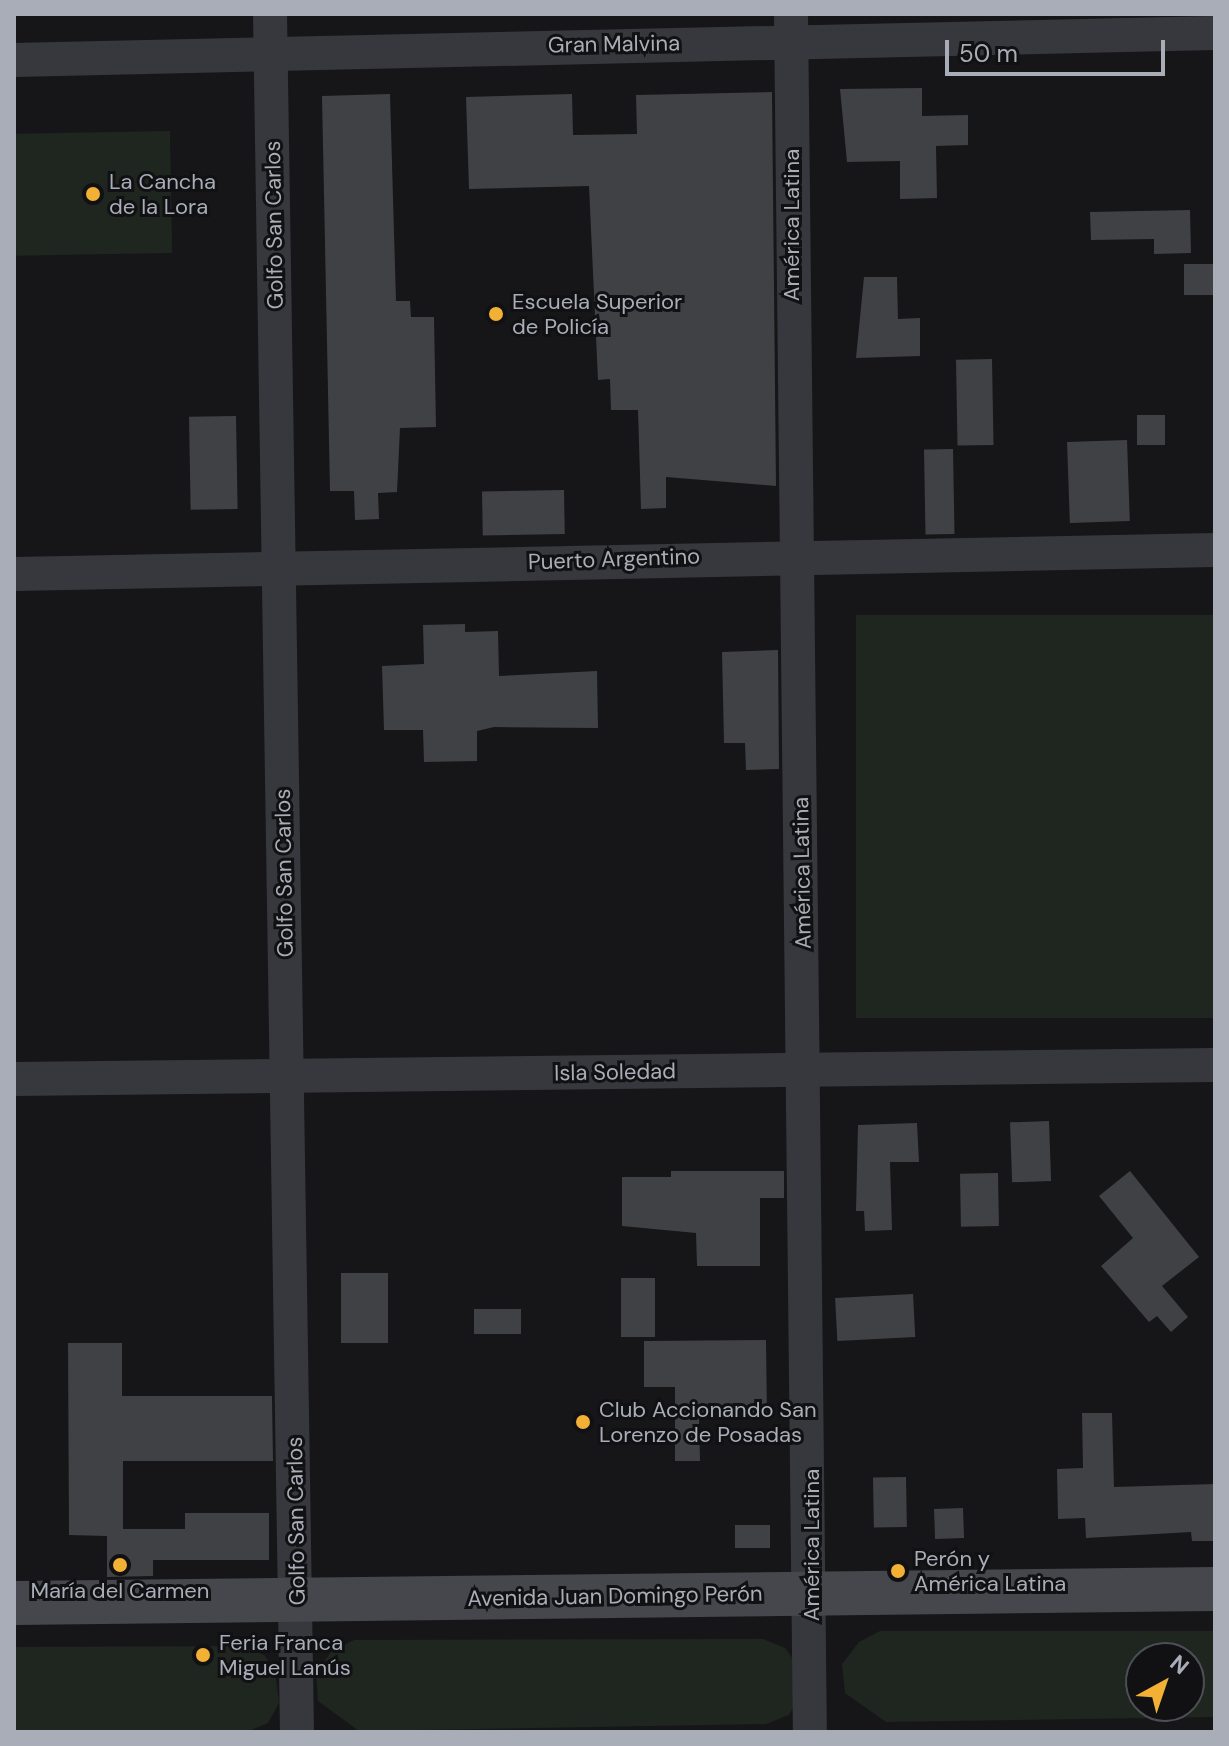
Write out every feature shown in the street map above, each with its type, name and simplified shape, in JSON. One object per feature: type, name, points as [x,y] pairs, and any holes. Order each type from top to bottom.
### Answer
[{"type":"main road","name":"Avenida Juan Domingo Perón","points":[[14,1603],[1215,1589]]},
{"type":"street","name":"Golfo San Carlos","points":[[270,14],[286,1075],[298,1600],[297,1732]]},
{"type":"street","name":"Gran Malvina","points":[[14,60],[271,52],[791,27],[1215,33]]},
{"type":"street","name":"América Latina","points":[[791,27],[794,554],[807,1070],[814,1594],[810,1732]]},
{"type":"street","name":"Puerto Argentino","points":[[14,574],[794,554],[1215,550]]},
{"type":"street","name":"Isla Soledad","points":[[14,1079],[1215,1065]]},
{"type":"shaded area","name":"La Cancha de la Lora","points":[[170,131],[172,253],[16,256],[14,134]]},
{"type":"shaded area","points":[[856,615],[1215,615],[1215,1018],[856,1018]]},
{"type":"shaded area","points":[[880,1631],[1215,1631],[1215,1717],[1205,1717],[1205,1642],[1125,1642],[1125,1718],[886,1722],[845,1693],[842,1664],[859,1642]]},
{"type":"shaded area","points":[[763,1639],[785,1648],[796,1663],[800,1696],[789,1715],[766,1724],[359,1731],[318,1701],[316,1672],[332,1651],[354,1640]]},
{"type":"shaded area","points":[[242,1646],[264,1655],[275,1670],[279,1703],[268,1723],[246,1732],[14,1732],[14,1647]]},
{"type":"building","points":[[922,88],[922,116],[968,115],[968,145],[936,146],[937,198],[900,199],[900,161],[847,162],[840,89]]},
{"type":"building","points":[[772,92],[776,486],[666,477],[666,508],[641,509],[638,410],[611,410],[610,379],[598,380],[589,186],[469,189],[466,97],[572,94],[573,135],[637,134],[636,95]]},
{"type":"building","points":[[390,94],[396,301],[410,301],[411,317],[434,317],[436,427],[400,428],[397,492],[378,493],[379,519],[355,520],[354,491],[330,491],[322,96]]},
{"type":"building","points":[[1190,210],[1191,253],[1154,254],[1154,239],[1091,240],[1090,212]]},
{"type":"building","points":[[1184,264],[1215,264],[1215,295],[1184,295]]},
{"type":"building","points":[[864,277],[897,277],[898,319],[920,318],[920,356],[856,358]]},
{"type":"building","points":[[992,359],[994,445],[958,446],[956,360]]},
{"type":"building","points":[[1137,415],[1165,415],[1165,445],[1137,445]]},
{"type":"building","points":[[236,416],[238,509],[191,510],[189,417]]},
{"type":"building","points":[[1127,440],[1130,521],[1070,523],[1067,442]]},
{"type":"building","points":[[953,449],[954,534],[925,534],[924,450]]},
{"type":"building","points":[[564,490],[565,534],[483,535],[482,491]]},
{"type":"building","points":[[465,624],[465,632],[498,631],[499,676],[597,671],[598,728],[494,727],[477,731],[477,761],[424,762],[423,730],[384,730],[382,666],[424,664],[423,625]]},
{"type":"building","points":[[778,650],[779,769],[746,770],[745,743],[724,743],[722,652]]},
{"type":"building","points":[[1049,1121],[1051,1181],[1012,1182],[1010,1122]]},
{"type":"building","points":[[917,1123],[919,1162],[890,1162],[892,1230],[865,1231],[864,1211],[856,1211],[858,1125]]},
{"type":"building","points":[[671,1171],[784,1171],[784,1198],[760,1198],[760,1266],[697,1266],[696,1233],[622,1226],[622,1177],[671,1177]]},
{"type":"building","points":[[1130,1171],[1199,1257],[1162,1286],[1188,1317],[1171,1332],[1157,1316],[1149,1322],[1101,1266],[1133,1238],[1099,1196]]},
{"type":"building","points":[[998,1173],[999,1226],[961,1227],[960,1174]]},
{"type":"building","points":[[341,1273],[388,1273],[388,1343],[341,1343]]},
{"type":"building","points":[[621,1278],[655,1278],[655,1337],[621,1337]]},
{"type":"building","points":[[913,1294],[915,1337],[837,1341],[835,1298]]},
{"type":"building","points":[[474,1309],[521,1309],[521,1334],[474,1334]]},
{"type":"building","points":[[766,1340],[767,1417],[699,1417],[700,1461],[675,1461],[675,1387],[644,1387],[644,1341]]},
{"type":"building","points":[[68,1343],[122,1343],[122,1396],[272,1396],[273,1461],[123,1461],[123,1529],[185,1529],[185,1513],[269,1513],[269,1560],[153,1560],[153,1576],[107,1577],[107,1536],[69,1535]]},
{"type":"building","points":[[1082,1413],[1112,1413],[1114,1487],[1215,1484],[1215,1541],[1192,1541],[1191,1532],[1086,1538],[1085,1518],[1058,1519],[1057,1469],[1083,1468]]},
{"type":"building","points":[[906,1477],[907,1527],[874,1528],[873,1478]]},
{"type":"building","points":[[963,1508],[964,1538],[935,1539],[934,1509]]},
{"type":"building","points":[[735,1525],[770,1525],[770,1548],[735,1548]]},
{"type":"place","name":"La Cancha de la Lora","points":[[93,194]]},
{"type":"place","name":"Escuela Superior de Policía","points":[[496,314]]},
{"type":"place","name":"Club Accionando San Lorenzo de Posadas","points":[[583,1422]]},
{"type":"place","name":"María del Carmen","points":[[120,1565]]},
{"type":"place","name":"Perón y América Latina","points":[[898,1571]]},
{"type":"place","name":"Feria Franca Miguel Lanús","points":[[203,1655]]}]
